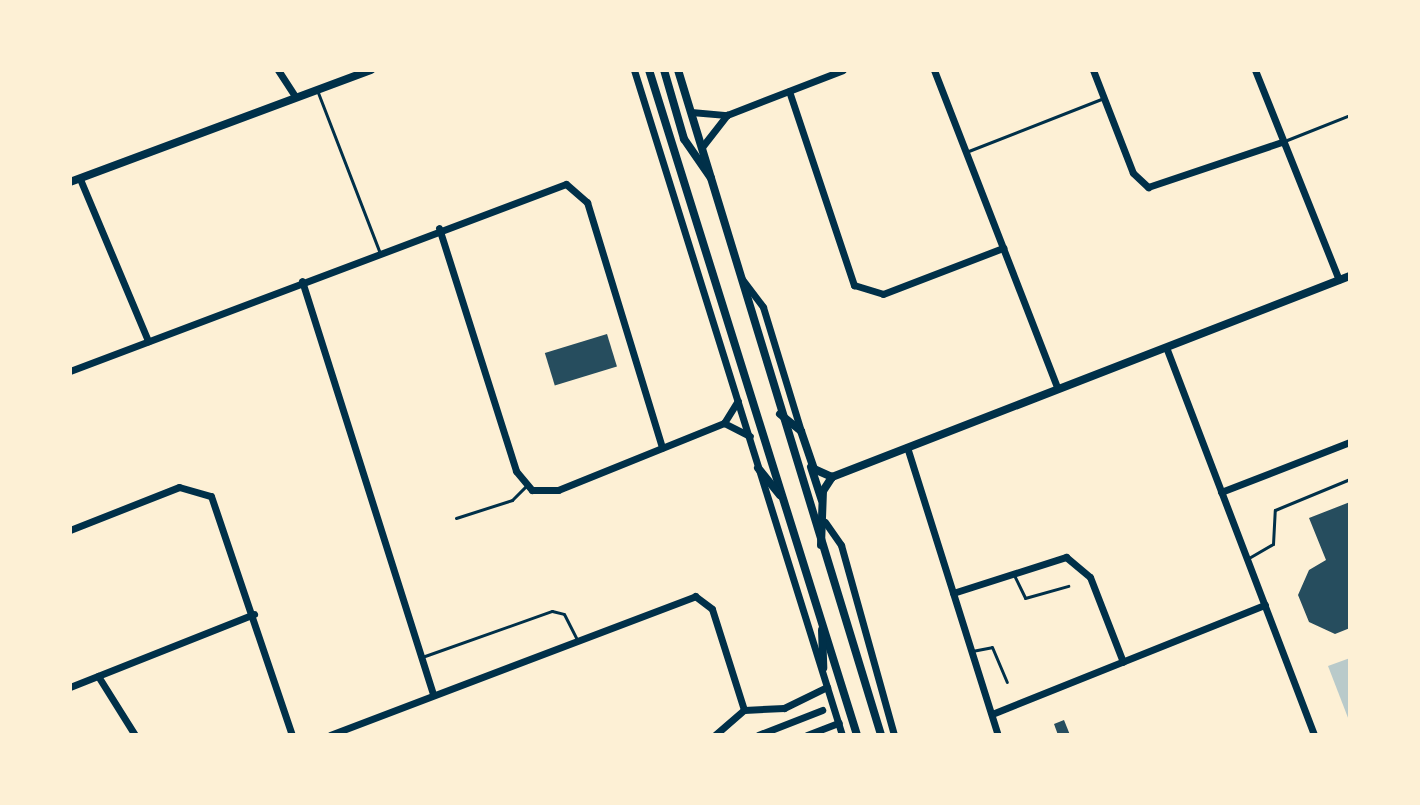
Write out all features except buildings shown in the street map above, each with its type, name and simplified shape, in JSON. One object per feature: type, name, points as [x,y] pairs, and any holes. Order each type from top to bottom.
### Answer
[{"type":"street","points":[[278,70],[294,95]]},
{"type":"street","points":[[319,86],[349,70]]},
{"type":"street","points":[[70,182],[294,95],[371,70]]},
{"type":"street","points":[[634,70],[842,735]]},
{"type":"street","points":[[649,70],[857,735]]},
{"type":"street","points":[[664,70],[688,148],[714,182]]},
{"type":"street","points":[[678,70],[714,182],[780,414],[881,735]]},
{"type":"street","points":[[691,112],[727,115],[843,70]]},
{"type":"street","points":[[934,70],[1058,389]]},
{"type":"street","points":[[1093,70],[1133,173],[1148,187],[1282,142]]},
{"type":"street","points":[[1255,70],[1339,280]]},
{"type":"street","points":[[789,91],[854,285],[890,292],[1003,248]]},
{"type":"street","points":[[702,147],[727,115]]},
{"type":"street","points":[[80,179],[148,341]]},
{"type":"street","points":[[70,371],[551,184],[579,191],[662,448]]},
{"type":"street","points":[[439,228],[526,486],[552,492],[724,423],[739,399]]},
{"type":"street","points":[[823,500],[832,477],[1350,276]]},
{"type":"street","points":[[742,279],[763,307],[823,500],[825,522],[821,545]]},
{"type":"street","points":[[302,281],[433,695]]},
{"type":"street","points":[[1166,347],[1314,735]]},
{"type":"street","points":[[734,384],[746,380]]},
{"type":"street","points":[[780,414],[801,431]]},
{"type":"street","points":[[724,423],[750,436]]},
{"type":"street","points":[[1221,492],[1350,442]]},
{"type":"street","points":[[907,447],[998,735]]},
{"type":"street","points":[[811,465],[832,477]]},
{"type":"street","points":[[758,468],[785,502]]},
{"type":"street","points":[[70,530],[179,487],[199,489],[218,508],[292,735]]},
{"type":"street","points":[[825,522],[841,545],[894,735]]},
{"type":"street","points":[[953,593],[1056,556],[1076,561],[1090,577],[1123,662]]},
{"type":"street","points":[[330,735],[577,640],[703,598],[744,710]]},
{"type":"street","points":[[992,714],[1265,605]]},
{"type":"street","points":[[70,687],[254,614]]},
{"type":"street","points":[[822,617],[823,668]]},
{"type":"street","points":[[98,676],[135,735]]},
{"type":"street","points":[[715,735],[744,710],[784,708],[827,687]]},
{"type":"street","points":[[758,735],[822,710]]},
{"type":"street","points":[[807,735],[839,723]]},
{"type":"lane","points":[[319,86],[379,251]]},
{"type":"lane","points":[[966,152],[1104,98]]},
{"type":"lane","points":[[1282,142],[1350,115]]},
{"type":"lane","points":[[1247,559],[1273,544],[1275,510],[1350,479]]},
{"type":"lane","points":[[456,518],[512,500],[526,486]]},
{"type":"lane","points":[[1013,571],[1025,598],[1068,586]]},
{"type":"lane","points":[[421,657],[546,611],[564,614],[577,640]]},
{"type":"lane","points":[[972,651],[992,647],[1007,682]]},
{"type":"shaded area","points":[[1350,658],[1350,723],[1328,666]]}]
